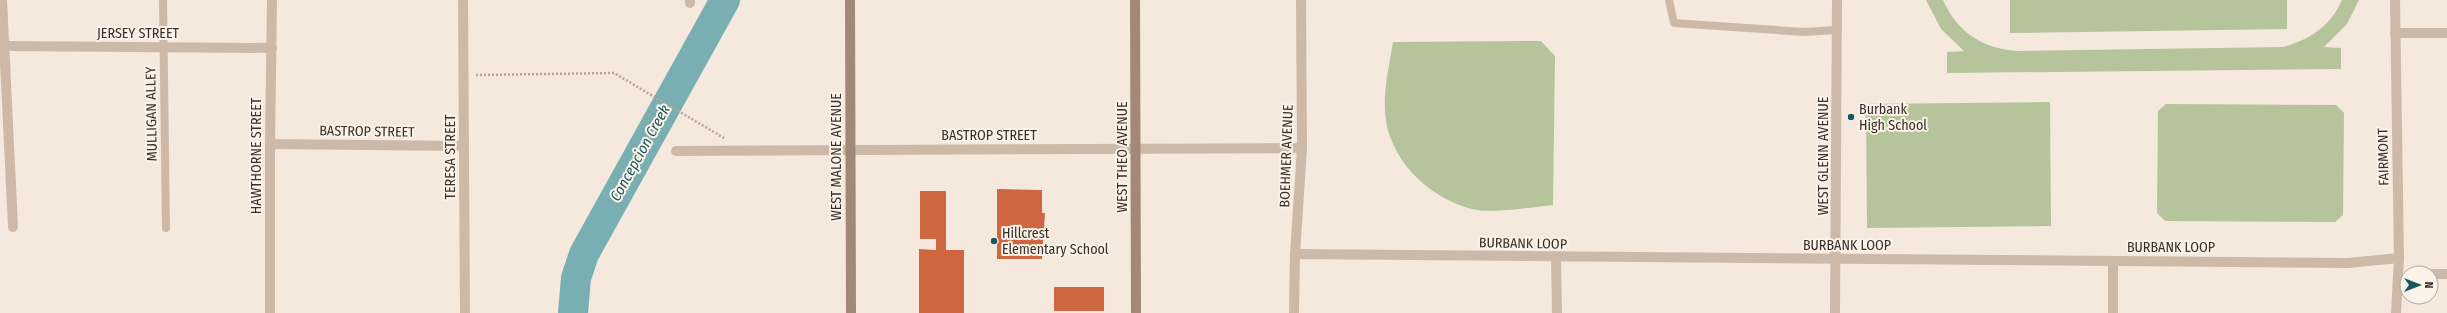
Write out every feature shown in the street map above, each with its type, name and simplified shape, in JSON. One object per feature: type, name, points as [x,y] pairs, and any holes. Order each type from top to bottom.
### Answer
[{"type":"street","points":[[2,0],[12,227]]},
{"type":"street","name":"HAWTHORNE STREET","points":[[270,313],[272,0]]},
{"type":"street","name":"TERESA STREET","points":[[463,0],[465,313]]},
{"type":"street","name":"WEST MALONE AVENUE","points":[[850,0],[851,313]]},
{"type":"street","name":"WEST THEO AVENUE","points":[[1135,0],[1136,313]]},
{"type":"street","name":"BOEHMER AVENUE","points":[[1294,313],[1295,254],[1302,148],[1301,0]]},
{"type":"street","name":"WEST GLENN AVENUE","points":[[1835,313],[1837,0]]},
{"type":"street","name":"FAIRMONT","points":[[2395,0],[2399,258],[2401,265]]},
{"type":"street","points":[[2395,33],[2447,33]]},
{"type":"street","name":"JERSEY STREET","points":[[4,46],[272,48]]},
{"type":"street","name":"BASTROP STREET","points":[[270,144],[463,146]]},
{"type":"street","name":"BASTROP STREET","points":[[676,151],[1302,148]]},
{"type":"street","name":"BURBANK LOOP","points":[[1295,254],[1556,258],[2348,263],[2399,258]]},
{"type":"street","points":[[1556,258],[1557,313]]},
{"type":"street","points":[[2113,261],[2113,313]]},
{"type":"street","name":"FAIRMONT","points":[[2396,313],[2399,296]]},
{"type":"lane","name":"MULLIGAN ALLEY","points":[[163,0],[166,228]]},
{"type":"lane","points":[[1669,0],[1674,23],[1805,32],[1837,30]]},
{"type":"path","points":[[463,75],[614,73],[724,136],[726,151]]},
{"type":"green space","points":[[1926,0],[1943,0],[1956,21],[1973,37],[1993,47],[2018,51],[2283,47],[2302,40],[2318,31],[2332,17],[2342,0],[2359,0],[2347,24],[2324,47],[2341,48],[2341,69],[1947,73],[1947,52],[1964,51],[1941,29]]},
{"type":"green space","points":[[2010,0],[2287,0],[2287,29],[2010,33]]},
{"type":"green space","points":[[1541,41],[1555,56],[1553,205],[1503,210],[1477,210],[1461,206],[1446,199],[1418,179],[1397,152],[1390,137],[1386,121],[1386,81],[1393,42]]},
{"type":"green space","points":[[2050,102],[2051,226],[1867,228],[1866,104]]},
{"type":"green space","points":[[2166,104],[2336,105],[2344,113],[2343,215],[2335,222],[2165,221],[2157,213],[2158,111]]},
{"type":"building","points":[[997,189],[1042,190],[1042,213],[1045,213],[1042,259],[997,259]]},
{"type":"building","points":[[920,191],[946,191],[946,250],[964,250],[964,313],[919,313],[919,249],[936,250],[936,239],[920,239]]},
{"type":"building","points":[[1054,287],[1104,287],[1104,311],[1054,311]]},
{"type":"waterway","name":"Concepcion Creek","points":[[573,313],[576,278],[584,254],[725,0]]},
{"type":"place","name":"Burbank High School","points":[[1851,117]]},
{"type":"place","name":"Hillcrest Elementary School","points":[[994,241]]}]
